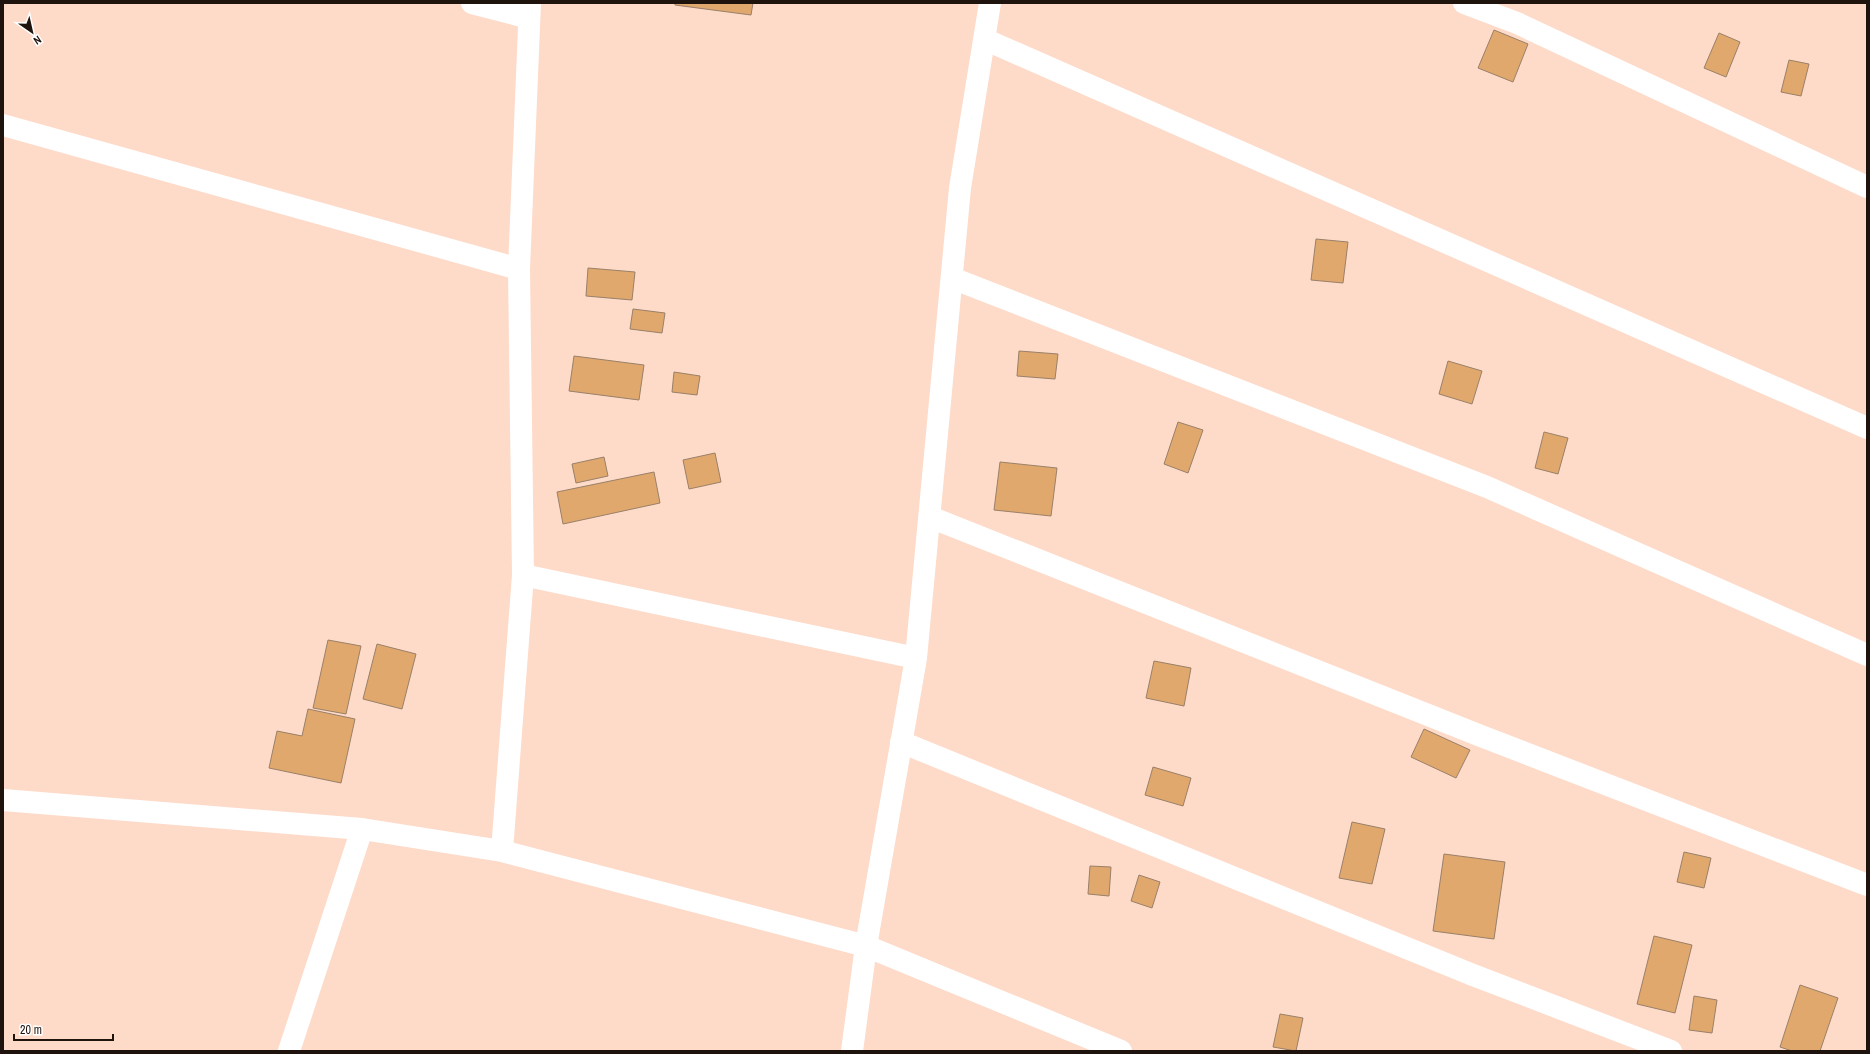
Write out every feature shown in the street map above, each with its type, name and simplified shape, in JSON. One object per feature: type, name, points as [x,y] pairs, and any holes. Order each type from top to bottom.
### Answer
[{"type":"street","points":[[472,3],[530,11],[519,269],[522,575],[502,850]]},
{"type":"street","points":[[852,1051],[866,946],[916,658],[960,188],[990,3]]},
{"type":"street","points":[[1464,3],[1517,23],[1867,186]]},
{"type":"street","points":[[984,39],[1867,428]]},
{"type":"street","points":[[3,125],[519,269]]},
{"type":"street","points":[[952,278],[1487,488],[1867,655]]},
{"type":"street","points":[[930,517],[1467,730],[1867,885]]},
{"type":"street","points":[[522,575],[916,658]]},
{"type":"street","points":[[901,742],[1466,972],[1671,1051]]},
{"type":"street","points":[[3,800],[362,829],[502,850],[866,946],[1121,1051]]},
{"type":"street","points":[[289,1051],[362,829]]},
{"type":"building","points":[[675,3],[753,3],[751,15],[675,5]]},
{"type":"building","points":[[1494,30],[1528,44],[1513,82],[1478,68]]},
{"type":"building","points":[[1719,33],[1740,42],[1726,77],[1704,68]]},
{"type":"building","points":[[1789,60],[1809,64],[1801,96],[1781,92]]},
{"type":"building","points":[[1316,239],[1348,242],[1343,283],[1311,280]]},
{"type":"building","points":[[588,268],[635,272],[632,300],[586,296]]},
{"type":"building","points":[[633,309],[665,313],[662,333],[630,329]]},
{"type":"building","points":[[1019,351],[1058,354],[1055,379],[1017,376]]},
{"type":"building","points":[[574,356],[644,365],[639,400],[569,391]]},
{"type":"building","points":[[1448,361],[1482,371],[1472,404],[1439,394]]},
{"type":"building","points":[[674,372],[700,376],[697,395],[672,392]]},
{"type":"building","points":[[1178,422],[1203,430],[1188,473],[1164,464]]},
{"type":"building","points":[[1544,432],[1568,438],[1558,474],[1535,468]]},
{"type":"building","points":[[715,453],[721,482],[689,489],[683,460]]},
{"type":"building","points":[[604,457],[608,476],[576,483],[572,464]]},
{"type":"building","points":[[1000,462],[1057,468],[1051,516],[994,510]]},
{"type":"building","points":[[654,472],[660,503],[563,524],[557,492]]},
{"type":"building","points":[[328,640],[361,646],[346,714],[313,708]]},
{"type":"building","points":[[377,644],[416,654],[402,709],[363,699]]},
{"type":"building","points":[[1154,661],[1191,668],[1184,706],[1146,698]]},
{"type":"building","points":[[308,709],[355,719],[341,783],[269,768],[277,731],[302,736]]},
{"type":"building","points":[[1424,729],[1470,750],[1456,778],[1411,757]]},
{"type":"building","points":[[1153,767],[1191,778],[1183,806],[1145,795]]},
{"type":"building","points":[[1352,822],[1385,829],[1372,884],[1339,878]]},
{"type":"building","points":[[1684,852],[1711,858],[1704,888],[1677,882]]},
{"type":"building","points":[[1444,854],[1505,862],[1494,939],[1433,931]]},
{"type":"building","points":[[1090,866],[1111,867],[1109,896],[1088,894]]},
{"type":"building","points":[[1139,875],[1160,882],[1152,908],[1131,901]]},
{"type":"building","points":[[1654,936],[1692,945],[1675,1013],[1637,1004]]},
{"type":"building","points":[[1800,985],[1838,998],[1820,1051],[1792,1051],[1780,1047]]},
{"type":"building","points":[[1694,996],[1717,1000],[1712,1033],[1689,1030]]},
{"type":"building","points":[[1280,1014],[1303,1018],[1296,1051],[1273,1047]]}]
